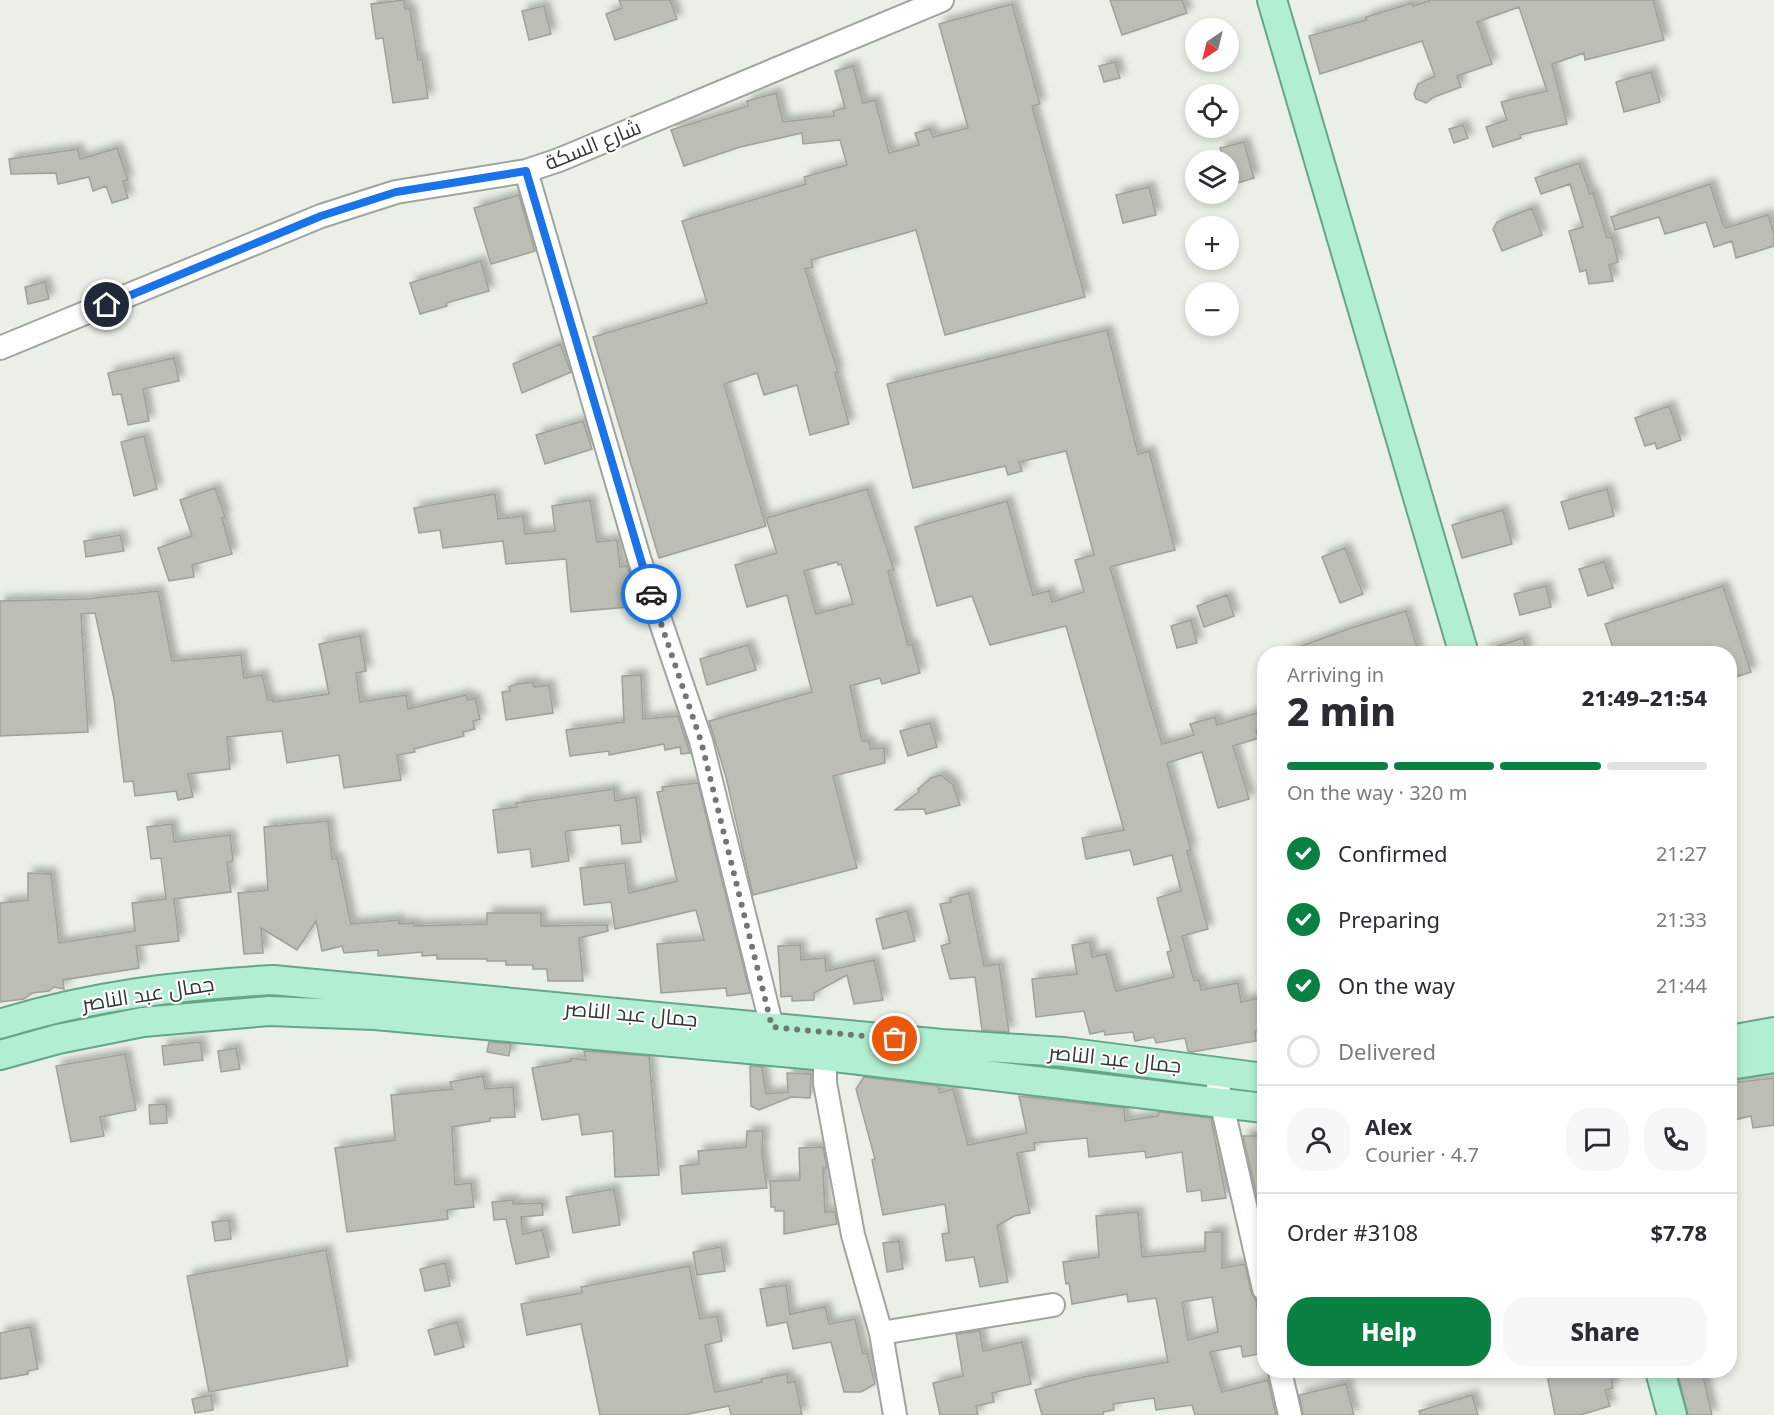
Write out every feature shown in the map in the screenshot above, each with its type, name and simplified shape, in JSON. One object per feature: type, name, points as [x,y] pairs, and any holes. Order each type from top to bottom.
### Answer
[{"type":"main road","points":[[1272,0],[1462,646]]},
{"type":"main road","name":"جمال عبد الناصر","points":[[0,1024],[100,999],[182,985],[273,980],[772,1027],[825,1043],[1222,1104],[1257,1107]]},
{"type":"main road","name":"جمال عبد الناصر","points":[[0,1055],[57,1039],[142,1022],[269,1011],[375,1015],[825,1043],[942,1044],[1064,1053],[1257,1077]]},
{"type":"main road","points":[[1737,1039],[1774,1032]]},
{"type":"main road","points":[[1737,1064],[1774,1058]]},
{"type":"main road","points":[[1662,1378],[1672,1415]]},
{"type":"street","name":"شارع السكة","points":[[0,348],[321,216],[396,192],[526,171],[740,86],[942,0]]},
{"type":"street","points":[[526,171],[639,558],[701,741],[772,1027]]},
{"type":"street","points":[[825,1043],[825,1083],[853,1235],[881,1333],[895,1415]]},
{"type":"street","points":[[1215,1071],[1257,1258]]},
{"type":"street","points":[[881,1333],[1053,1305]]},
{"type":"street","points":[[1282,1378],[1290,1415]]},
{"type":"building","points":[[404,0],[405,9],[410,9],[418,60],[422,59],[428,98],[393,103],[383,38],[376,39],[371,4]]},
{"type":"building","points":[[619,0],[670,0],[677,19],[615,40],[606,14],[622,8]]},
{"type":"building","points":[[1110,0],[1182,0],[1187,13],[1122,35]]},
{"type":"building","points":[[1431,0],[1653,0],[1664,40],[1585,60],[1584,53],[1552,64],[1567,124],[1520,135],[1521,138],[1493,147],[1486,127],[1507,120],[1501,102],[1547,91],[1519,7],[1477,22],[1492,64],[1457,76],[1461,87],[1434,97],[1426,103],[1416,99],[1414,94],[1418,84],[1435,76],[1422,41],[1320,74],[1309,36],[1366,20],[1366,17],[1412,3],[1413,6]]},
{"type":"building","points":[[1012,4],[1040,104],[1032,106],[1085,297],[945,335],[916,230],[811,260],[813,267],[805,269],[838,372],[835,373],[849,424],[810,435],[797,385],[764,395],[757,373],[724,384],[766,526],[659,558],[593,337],[707,303],[682,221],[806,184],[804,177],[847,165],[840,140],[803,144],[802,133],[740,147],[684,166],[671,130],[748,106],[747,101],[776,93],[783,122],[834,116],[833,111],[845,108],[835,71],[853,66],[863,103],[875,100],[889,153],[919,145],[915,133],[930,129],[933,137],[968,128],[939,24]]},
{"type":"building","points":[[544,6],[551,34],[529,40],[522,11]]},
{"type":"building","points":[[1115,62],[1120,78],[1104,82],[1099,66]]},
{"type":"building","points":[[1651,72],[1660,102],[1624,112],[1616,82]]},
{"type":"building","points":[[1463,125],[1468,138],[1454,143],[1449,129]]},
{"type":"building","points":[[1244,142],[1254,178],[1239,183],[1239,150],[1221,150],[1220,148]]},
{"type":"building","points":[[117,148],[128,180],[123,181],[128,198],[112,203],[106,186],[93,191],[89,177],[58,184],[56,173],[11,174],[9,159],[78,149],[80,159]]},
{"type":"building","points":[[1579,163],[1590,194],[1593,193],[1607,238],[1612,237],[1618,262],[1609,265],[1613,281],[1589,284],[1586,270],[1580,272],[1569,231],[1583,227],[1570,184],[1541,194],[1535,178]]},
{"type":"building","points":[[1710,184],[1726,228],[1768,215],[1774,234],[1774,246],[1736,258],[1732,241],[1714,247],[1706,222],[1665,234],[1659,217],[1615,230],[1611,217]]},
{"type":"building","points":[[1149,187],[1156,215],[1123,223],[1116,195]]},
{"type":"building","points":[[519,195],[535,251],[491,264],[474,208]]},
{"type":"building","points":[[1532,208],[1542,235],[1502,251],[1493,229],[1497,222]]},
{"type":"building","points":[[481,261],[489,291],[446,303],[447,306],[420,314],[410,283]]},
{"type":"building","points":[[45,282],[49,299],[28,304],[25,287]]},
{"type":"building","points":[[1107,330],[1138,454],[1149,451],[1175,550],[1110,567],[1162,744],[1194,735],[1190,724],[1215,717],[1217,725],[1257,713],[1257,739],[1233,746],[1249,799],[1218,808],[1202,752],[1167,763],[1191,850],[1187,851],[1208,929],[1182,936],[1194,981],[1199,980],[1201,990],[1238,983],[1241,1002],[1257,999],[1256,1041],[1192,1052],[1188,1051],[1185,1038],[1156,1043],[1154,1037],[1135,1041],[1133,1032],[1105,1035],[1104,1031],[1090,1034],[1084,1011],[1036,1017],[1032,979],[1077,974],[1072,945],[1090,942],[1092,957],[1106,954],[1116,991],[1174,977],[1167,952],[1171,951],[1157,898],[1181,891],[1172,855],[1134,865],[1130,850],[1086,859],[1082,838],[1124,830],[1066,626],[990,645],[972,596],[937,606],[915,527],[1007,501],[1033,595],[1049,591],[1052,602],[1084,592],[1075,560],[1094,555],[1066,451],[1019,462],[1022,471],[1008,475],[1005,466],[913,488],[887,384]]},
{"type":"building","points":[[560,344],[571,372],[522,393],[513,364]]},
{"type":"building","points":[[174,358],[179,381],[143,389],[149,421],[128,425],[121,394],[113,395],[108,373]]},
{"type":"building","points":[[1669,406],[1681,440],[1657,449],[1655,443],[1645,446],[1635,418]]},
{"type":"building","points":[[583,421],[592,449],[545,464],[536,435]]},
{"type":"building","points":[[144,436],[157,489],[134,496],[121,442]]},
{"type":"building","points":[[215,488],[225,517],[222,518],[232,554],[192,565],[194,577],[169,581],[158,548],[192,536],[180,500]]},
{"type":"building","points":[[867,489],[894,570],[888,571],[908,645],[912,644],[920,673],[882,684],[880,678],[850,686],[862,741],[869,741],[870,749],[884,748],[885,763],[833,776],[857,868],[753,895],[726,777],[709,721],[812,692],[787,595],[747,607],[735,565],[777,553],[766,518]],"holes":[[[837,562],[838,565],[841,564],[853,604],[816,614],[804,571]]]},
{"type":"building","points":[[1607,489],[1614,516],[1569,529],[1561,502]]},
{"type":"building","points":[[495,494],[498,519],[523,516],[525,534],[555,531],[552,506],[590,500],[597,542],[617,540],[620,567],[627,566],[641,606],[571,612],[566,559],[506,564],[503,541],[443,548],[440,530],[419,533],[414,508]]},
{"type":"building","points":[[1503,510],[1512,544],[1462,558],[1452,525]]},
{"type":"building","points":[[120,535],[124,551],[86,557],[84,541]]},
{"type":"building","points":[[1345,548],[1363,594],[1340,603],[1322,557]]},
{"type":"building","points":[[1604,562],[1613,588],[1588,596],[1579,569]]},
{"type":"building","points":[[1546,586],[1551,607],[1520,615],[1514,594]]},
{"type":"building","points":[[1723,586],[1751,672],[1737,677],[1737,646],[1612,646],[1605,624]]},
{"type":"building","points":[[158,591],[172,661],[241,655],[244,678],[262,675],[268,700],[273,700],[273,702],[329,694],[319,644],[360,636],[366,671],[356,673],[360,702],[406,695],[408,709],[466,695],[468,700],[475,698],[480,719],[473,721],[475,729],[463,732],[464,736],[414,749],[415,752],[397,755],[401,780],[344,788],[339,755],[287,763],[282,731],[227,737],[230,769],[188,774],[193,797],[178,800],[176,791],[135,796],[133,781],[124,782],[114,699],[95,613],[81,614],[88,732],[0,736],[0,601],[86,599]]},
{"type":"building","points":[[1227,595],[1234,616],[1204,627],[1197,606]]},
{"type":"building","points":[[1406,611],[1417,646],[1301,646]]},
{"type":"building","points":[[1191,620],[1197,643],[1177,648],[1171,626]]},
{"type":"building","points":[[1523,638],[1526,646],[1498,646]]},
{"type":"building","points":[[748,645],[756,670],[707,685],[700,659]]},
{"type":"building","points":[[641,675],[643,719],[678,716],[690,753],[681,754],[680,747],[665,750],[664,744],[609,755],[609,751],[570,756],[566,730],[624,722],[622,676]]},
{"type":"building","points":[[533,682],[534,687],[549,685],[553,713],[506,720],[502,692],[510,691],[509,687],[517,684]]},
{"type":"building","points":[[930,723],[937,747],[908,756],[900,731]]},
{"type":"building","points":[[941,775],[953,785],[960,805],[926,814],[924,809],[895,810],[919,792],[918,789],[931,778]]},
{"type":"building","points":[[698,783],[750,993],[727,996],[726,988],[661,993],[657,944],[704,940],[696,910],[615,929],[611,902],[584,905],[580,868],[625,863],[629,893],[677,881],[657,792],[663,791],[662,787]]},
{"type":"building","points":[[614,789],[615,801],[636,797],[641,842],[622,844],[620,825],[565,832],[569,861],[532,867],[530,849],[498,853],[493,810],[517,807],[516,803]]},
{"type":"building","points":[[328,821],[332,859],[337,858],[351,924],[399,920],[399,924],[413,923],[414,926],[487,924],[487,913],[541,913],[541,926],[607,925],[608,931],[579,938],[583,981],[548,981],[547,969],[533,969],[533,965],[506,965],[506,961],[437,959],[437,955],[422,956],[422,952],[378,956],[378,950],[344,953],[342,946],[322,951],[316,921],[297,950],[261,928],[263,953],[244,954],[238,893],[268,890],[264,827]]},
{"type":"building","points":[[172,824],[174,842],[230,835],[233,861],[227,862],[231,892],[174,899],[179,941],[136,946],[139,968],[63,980],[64,989],[54,987],[49,991],[32,993],[24,999],[0,1002],[0,903],[28,900],[28,873],[51,874],[59,943],[135,931],[132,903],[166,899],[161,858],[151,859],[147,827]]},
{"type":"building","points":[[969,893],[984,966],[999,964],[1009,1032],[982,1030],[975,977],[950,979],[941,946],[950,943],[940,904],[951,902],[950,898]]},
{"type":"building","points":[[907,911],[915,941],[883,949],[876,919]]},
{"type":"building","points":[[800,945],[801,960],[825,958],[826,971],[874,960],[883,1000],[854,1004],[847,975],[814,993],[814,1000],[792,1001],[792,996],[781,997],[778,946]]},
{"type":"building","points":[[200,1042],[203,1060],[164,1065],[162,1046]]},
{"type":"building","points":[[489,1042],[511,1044],[509,1056],[487,1052]]},
{"type":"building","points":[[236,1048],[240,1069],[221,1072],[218,1051]]},
{"type":"building","points":[[584,1051],[649,1056],[659,1175],[615,1177],[613,1131],[582,1135],[579,1114],[542,1120],[532,1068],[571,1061],[571,1058],[586,1060]]},
{"type":"building","points":[[125,1054],[136,1110],[100,1117],[104,1136],[71,1142],[56,1066]]},
{"type":"building","points":[[750,1066],[762,1067],[766,1094],[788,1092],[787,1073],[811,1074],[810,1098],[791,1097],[759,1110],[751,1106]]},
{"type":"building","points":[[483,1076],[485,1089],[513,1087],[515,1117],[490,1118],[490,1121],[452,1127],[455,1185],[471,1183],[474,1207],[447,1210],[448,1219],[347,1232],[335,1148],[395,1140],[391,1095],[452,1089],[450,1082]]},
{"type":"building","points":[[864,1077],[938,1086],[940,1093],[953,1089],[968,1145],[1027,1133],[1019,1096],[1124,1108],[1125,1121],[1158,1116],[1159,1112],[1211,1118],[1226,1198],[1202,1201],[1201,1190],[1187,1192],[1182,1152],[1146,1158],[1145,1151],[1089,1157],[1087,1138],[1034,1143],[1035,1150],[1017,1153],[1030,1213],[1014,1216],[997,1226],[1008,1282],[980,1287],[974,1257],[946,1261],[942,1234],[949,1233],[945,1204],[883,1215],[872,1160],[875,1159],[856,1089]]},
{"type":"building","points":[[1774,1078],[1774,1125],[1753,1128],[1751,1116],[1737,1119],[1737,1082]]},
{"type":"building","points":[[166,1104],[167,1123],[150,1124],[149,1105]]},
{"type":"building","points":[[747,1131],[763,1131],[762,1154],[767,1188],[682,1194],[680,1166],[699,1164],[698,1151],[746,1147]]},
{"type":"building","points":[[1243,1136],[1257,1136],[1257,1197]]},
{"type":"building","points":[[823,1147],[827,1168],[823,1168],[825,1212],[835,1212],[837,1224],[784,1234],[784,1211],[775,1211],[775,1207],[771,1207],[770,1181],[800,1180],[799,1148]]},
{"type":"building","points":[[614,1189],[620,1225],[573,1233],[566,1197]]},
{"type":"building","points":[[513,1200],[513,1204],[542,1203],[543,1215],[521,1217],[523,1234],[542,1230],[549,1257],[516,1264],[506,1219],[494,1220],[492,1202]]},
{"type":"building","points":[[1138,1212],[1142,1257],[1205,1251],[1205,1232],[1222,1232],[1222,1268],[1245,1264],[1251,1292],[1256,1300],[1257,1354],[1243,1357],[1241,1346],[1210,1352],[1222,1392],[1268,1380],[1276,1415],[1195,1415],[1192,1405],[1156,1410],[1154,1398],[1113,1404],[1114,1410],[1103,1412],[1103,1415],[1042,1415],[1035,1390],[1083,1377],[1168,1362],[1156,1298],[1128,1302],[1127,1294],[1072,1304],[1063,1262],[1099,1257],[1096,1216]],"holes":[[[1212,1297],[1218,1332],[1188,1340],[1182,1302]]]},
{"type":"building","points":[[229,1220],[231,1239],[215,1241],[212,1222]]},
{"type":"building","points":[[899,1241],[903,1269],[887,1272],[883,1243]]},
{"type":"building","points":[[721,1247],[725,1271],[697,1275],[693,1252]]},
{"type":"building","points":[[326,1250],[348,1366],[209,1392],[187,1276]]},
{"type":"building","points":[[445,1263],[450,1286],[425,1291],[420,1269]]},
{"type":"building","points":[[689,1266],[700,1319],[717,1316],[722,1341],[705,1345],[715,1392],[787,1374],[788,1383],[795,1381],[802,1415],[731,1415],[729,1406],[683,1415],[600,1415],[581,1324],[527,1335],[521,1304],[582,1293],[581,1287]]},
{"type":"building","points":[[786,1285],[790,1314],[825,1307],[829,1324],[855,1319],[863,1354],[867,1353],[875,1384],[861,1392],[844,1392],[831,1342],[793,1349],[787,1322],[767,1326],[760,1289]]},
{"type":"building","points":[[457,1322],[464,1347],[435,1355],[428,1330]]},
{"type":"building","points":[[30,1327],[38,1369],[28,1371],[28,1374],[0,1379],[0,1333]]},
{"type":"building","points":[[980,1331],[983,1351],[1022,1342],[1031,1384],[992,1393],[994,1402],[976,1406],[978,1415],[940,1415],[933,1383],[963,1376],[956,1334]]},
{"type":"building","points":[[1548,1378],[1611,1378],[1613,1388],[1605,1390],[1610,1406],[1580,1415],[1555,1415]]},
{"type":"building","points":[[1679,1378],[1704,1378],[1712,1415],[1688,1415]]},
{"type":"building","points":[[1346,1384],[1354,1415],[1303,1415],[1299,1395]]},
{"type":"building","points":[[211,1395],[213,1410],[195,1413],[192,1399]]},
{"type":"building","points":[[1472,1395],[1478,1415],[1420,1415],[1419,1411]]},
{"type":"way so far","points":[[651,594],[701,741],[772,1027],[895,1039]]},
{"type":"route","points":[[107,305],[321,216],[396,192],[526,171],[651,594]]}]
